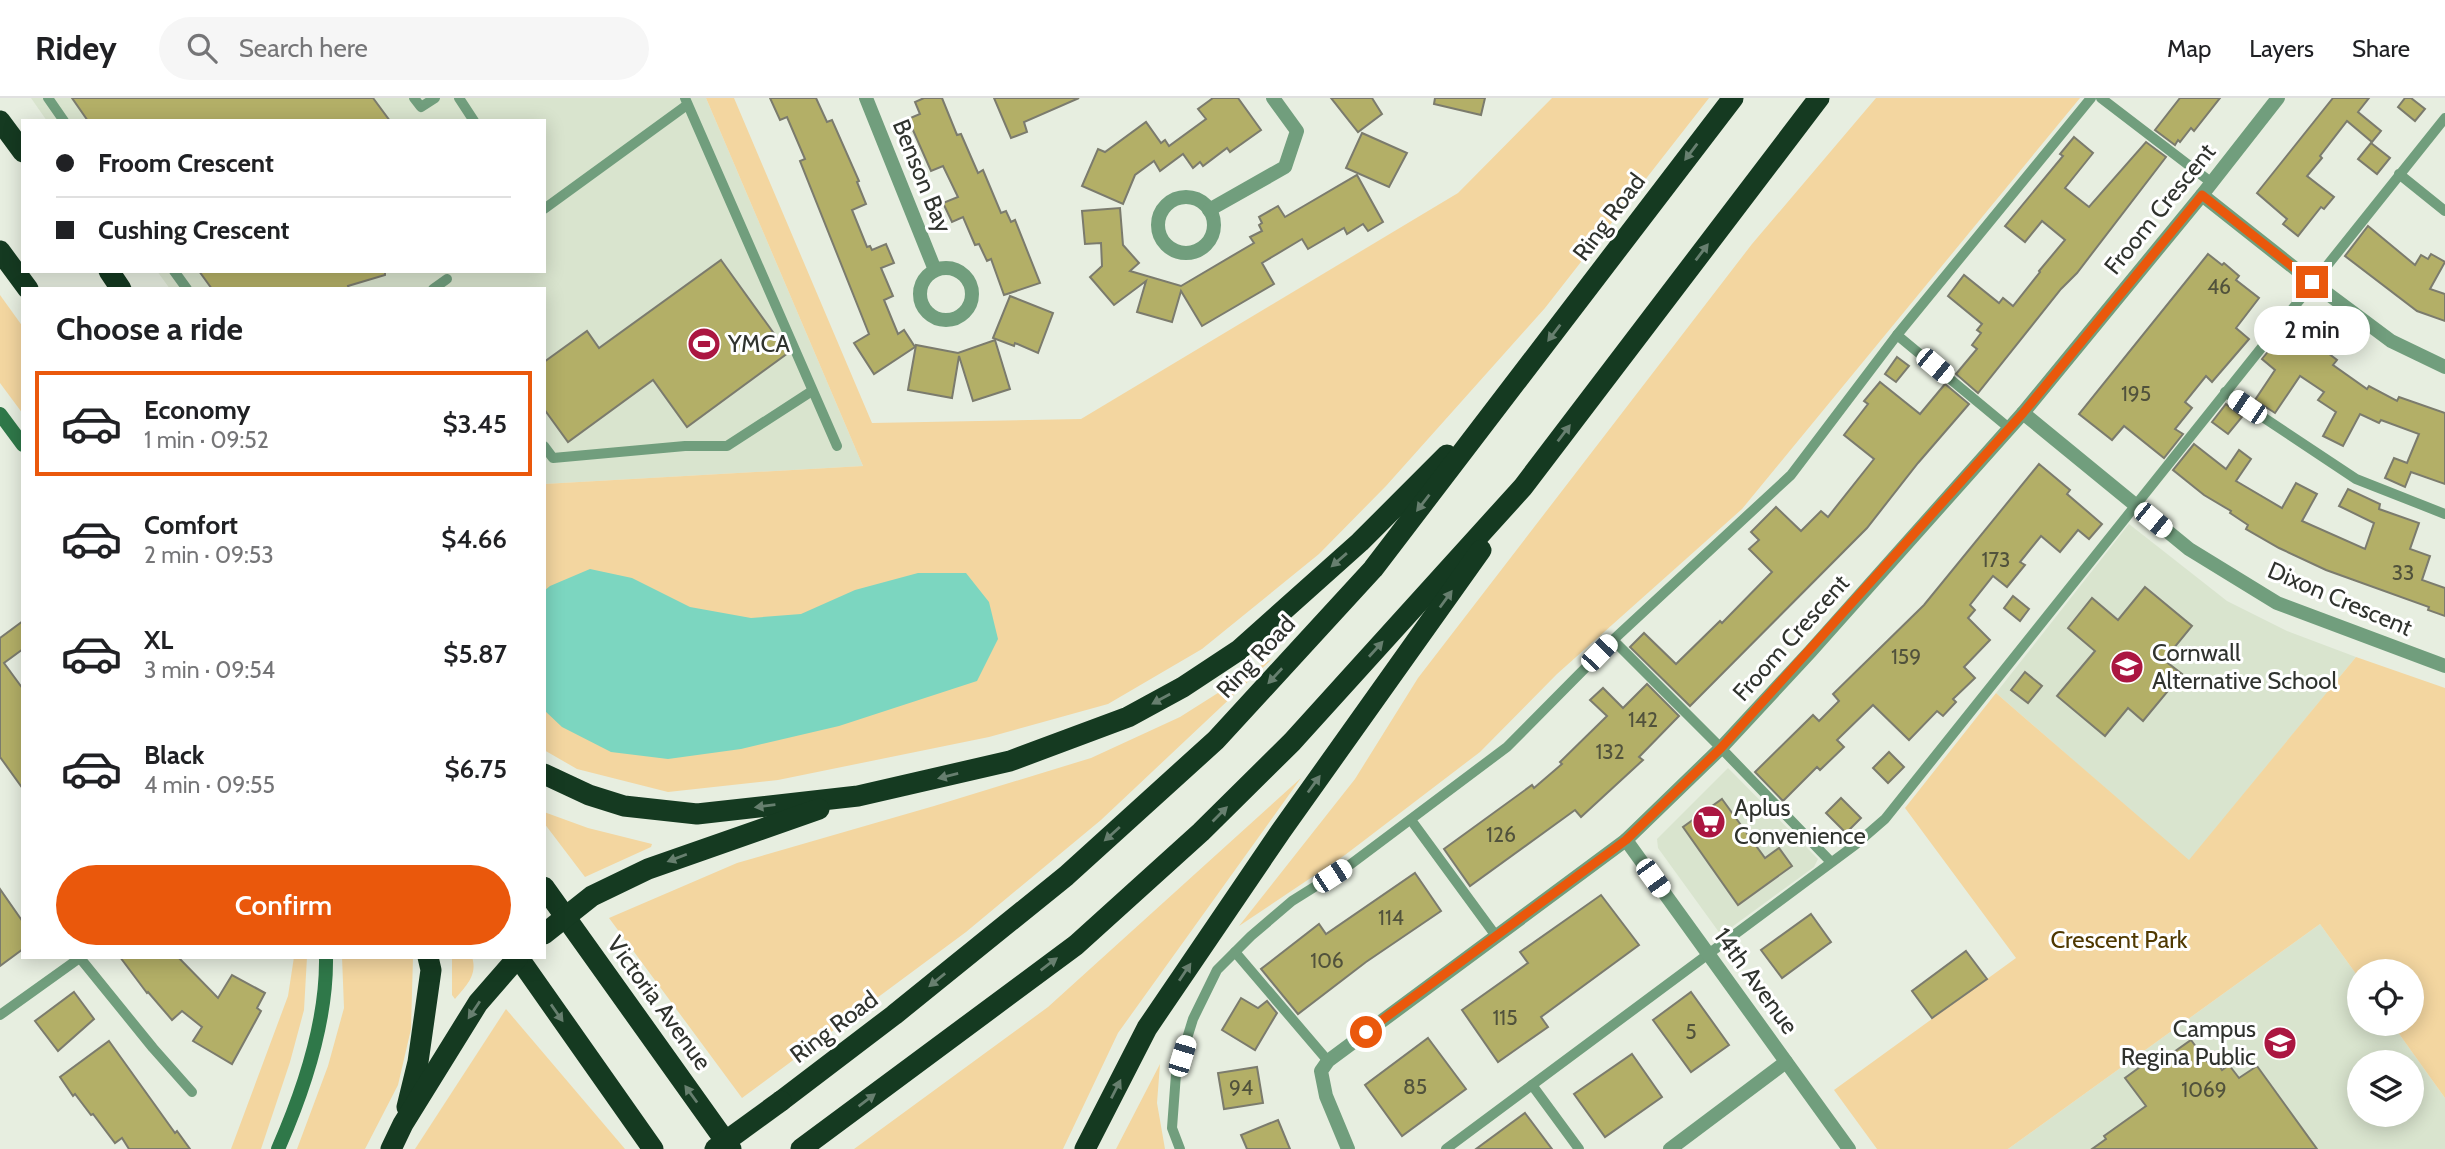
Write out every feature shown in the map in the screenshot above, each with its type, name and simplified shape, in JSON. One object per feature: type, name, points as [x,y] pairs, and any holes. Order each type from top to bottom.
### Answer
[{"type":"highway","name":"Ring Road","points":[[715,1149],[894,1015],[1066,876],[1216,740],[1373,569],[1732,98]]},
{"type":"highway","points":[[1085,1149],[1147,1028],[1281,831],[1464,575],[1523,487],[1819,98]]},
{"type":"highway","points":[[0,121],[21,149]]},
{"type":"highway","points":[[0,132],[21,157]]},
{"type":"highway","points":[[0,251],[27,287]]},
{"type":"highway","points":[[546,932],[592,896],[648,869],[858,796],[1010,761],[1128,717],[1183,687],[1239,650],[1360,542],[1510,391]]},
{"type":"highway","points":[[807,1145],[1076,945],[1201,832],[1292,742],[1523,487]]},
{"type":"highway","points":[[546,775],[589,795],[624,806],[697,814],[858,796]]},
{"type":"highway","name":"Victoria Avenue","points":[[546,890],[731,1149]]},
{"type":"highway","points":[[403,1124],[419,1049],[430,970],[428,959]]},
{"type":"highway","points":[[391,1149],[403,1124],[478,1003],[516,959]]},
{"type":"highway","points":[[519,959],[653,1149]]},
{"type":"street","name":"Benson Bay","points":[[867,98],[935,270]]},
{"type":"street","points":[[1209,210],[1285,167],[1297,131],[1273,98]]},
{"type":"street","name":"Froom Crescent","points":[[1328,1060],[1626,840],[1721,748],[2023,413],[2212,183],[2278,98]]},
{"type":"street","points":[[2202,195],[2391,341],[2445,367]]},
{"type":"street","name":"Dixon Crescent","points":[[2023,413],[2189,549],[2277,603],[2445,666]]},
{"type":"street","points":[[0,414],[21,442]]},
{"type":"street","name":"14th Avenue","points":[[1626,840],[1849,1149]]},
{"type":"street","points":[[278,1149],[322,1021],[327,982],[326,959]]},
{"type":"street","points":[[1328,1060],[1321,1071],[1326,1096],[1348,1149]]},
{"type":"street","points":[[1670,1149],[1786,1062]]},
{"type":"lane","points":[[48,98],[63,119]]},
{"type":"lane","points":[[414,98],[421,107],[435,98]]},
{"type":"lane","points":[[459,98],[473,119]]},
{"type":"lane","points":[[1181,1149],[1172,1128],[1176,1074],[1193,1019],[1217,971],[1292,901],[1351,864],[1507,747],[1613,640],[1791,475],[1897,335],[2091,98]]},
{"type":"lane","points":[[2101,98],[2212,183]]},
{"type":"lane","points":[[546,207],[686,101],[837,446]]},
{"type":"lane","points":[[1446,1149],[1885,819],[2445,118]]},
{"type":"lane","points":[[2399,174],[2445,211]]},
{"type":"lane","points":[[436,287],[447,279]]},
{"type":"lane","points":[[1897,335],[2010,428]]},
{"type":"lane","points":[[546,449],[553,458],[685,446],[727,446],[812,390]]},
{"type":"lane","points":[[2225,392],[2356,479],[2445,514]]},
{"type":"lane","points":[[1613,640],[1831,862]]},
{"type":"lane","points":[[1411,820],[1496,936]]},
{"type":"lane","points":[[1235,952],[1328,1060]]},
{"type":"lane","points":[[0,1015],[79,959]]},
{"type":"lane","points":[[81,959],[192,1092]]},
{"type":"lane","points":[[1532,1085],[1579,1149]]},
{"type":"shaded area","points":[[31,98],[706,98],[863,466],[546,484],[546,287],[169,287],[158,273],[546,273],[546,119],[46,119]]},
{"type":"shaded area","points":[[2129,524],[2227,601],[2287,631],[2356,657],[2189,861],[1996,693]]},
{"type":"shaded area","points":[[1728,768],[1818,859],[1814,867],[1721,935],[1658,848],[1657,839]]},
{"type":"shaded area","name":"Campus Regina Public","points":[[2320,924],[2347,961],[2347,1036],[2401,1036],[2411,1050],[2347,1050],[2347,1127],[2424,1127],[2424,1069],[2445,1098],[2445,1149],[2008,1149]]},
{"type":"green space","points":[[706,98],[734,98],[872,423],[1081,419],[1458,193],[1552,98],[1709,98],[1545,308],[1386,486],[1319,554],[1202,649],[1108,704],[989,737],[778,780],[668,792],[577,769],[546,751],[546,484],[863,466]]},
{"type":"green space","points":[[1876,98],[2080,98],[1742,509],[1557,674],[1480,752],[1345,855],[1239,926],[1355,779],[1418,678],[1752,244]]},
{"type":"green space","points":[[0,295],[21,324],[21,411],[0,383]]},
{"type":"green space","name":"Crescent Park","points":[[2356,657],[2445,688],[2445,1098],[2424,1069],[2424,1050],[2411,1050],[2401,1036],[2424,1036],[2424,959],[2347,959],[2347,961],[2320,924],[2008,1149],[1877,1149],[1834,1090],[2016,958],[1905,808],[1996,693],[2189,860]]},
{"type":"green space","points":[[1273,658],[1101,820],[966,932],[742,1098],[609,918],[737,863],[1091,758],[1180,717]]},
{"type":"green space","points":[[1301,778],[1118,1033],[1063,1149],[854,1149],[1048,1007]]},
{"type":"green space","points":[[546,813],[588,828],[652,844],[651,847],[585,877],[546,826]]},
{"type":"green space","points":[[294,959],[307,959],[304,1010],[261,1149],[231,1149],[288,996]]},
{"type":"green space","points":[[342,959],[413,959],[411,1029],[398,1085],[365,1149],[297,1149],[328,1066],[344,1008]]},
{"type":"green space","points":[[452,959],[472,959],[470,980],[455,999],[452,995]]},
{"type":"green space","points":[[506,1009],[625,1149],[415,1149]]},
{"type":"green space","points":[[1160,1064],[1157,1103],[1165,1149],[1116,1149]]},
{"type":"water","points":[[590,569],[632,578],[690,607],[751,618],[801,614],[855,590],[918,573],[966,573],[989,602],[998,639],[977,681],[839,726],[741,749],[668,759],[611,752],[562,727],[546,712],[546,589]]},
{"type":"building","points":[[72,98],[373,98],[389,119],[87,119]]},
{"type":"building","points":[[770,98],[816,98],[827,122],[832,120],[859,181],[857,182],[866,204],[852,210],[867,247],[870,246],[872,250],[886,244],[894,263],[881,268],[893,296],[884,300],[898,334],[904,330],[915,347],[874,374],[854,343],[869,334],[800,161],[805,159],[787,117],[780,120]]},
{"type":"building","points":[[924,98],[942,98],[957,135],[961,134],[978,173],[983,170],[1001,213],[1006,211],[1011,222],[1015,220],[1040,283],[1004,295],[991,259],[987,261],[979,244],[975,245],[963,217],[952,222],[943,203],[958,197],[943,166],[931,171],[908,119],[920,114],[915,102]]},
{"type":"building","points":[[994,98],[1079,98],[1024,122],[1027,132],[1011,138]]},
{"type":"building","points":[[1213,98],[1238,98],[1261,130],[1230,152],[1227,148],[1203,166],[1200,162],[1193,168],[1183,154],[1160,171],[1154,161],[1135,175],[1123,204],[1082,186],[1098,149],[1105,152],[1146,122],[1161,143],[1165,140],[1169,146],[1206,119],[1198,109]]},
{"type":"building","points":[[1331,98],[1372,98],[1382,114],[1358,132]]},
{"type":"building","points":[[1435,98],[1485,98],[1481,115],[1434,104]]},
{"type":"building","points":[[2180,98],[2220,98],[2194,131],[2191,128],[2175,145],[2155,130]]},
{"type":"building","points":[[2333,98],[2369,98],[2358,112],[2381,131],[2372,142],[2347,121],[2307,176],[2334,197],[2324,209],[2321,207],[2298,236],[2283,224],[2287,219],[2257,193]]},
{"type":"building","points":[[2405,98],[2411,98],[2425,109],[2415,121],[2398,107]]},
{"type":"building","points":[[1362,133],[1407,153],[1389,187],[1346,168]]},
{"type":"building","points":[[2074,137],[2093,153],[2065,188],[2089,207],[2146,142],[2166,157],[2077,273],[2061,289],[1978,393],[1956,374],[1977,349],[1972,345],[1981,333],[1977,330],[1982,324],[1948,296],[1964,275],[1999,303],[2003,298],[2013,306],[2040,272],[2065,240],[2042,221],[2025,242],[2005,226],[2063,156],[2060,154]]},
{"type":"building","points":[[2371,143],[2390,158],[2377,174],[2358,159]]},
{"type":"building","points":[[1357,175],[1383,222],[1368,231],[1363,224],[1347,234],[1344,228],[1308,249],[1302,239],[1262,263],[1274,284],[1202,326],[1181,291],[1172,322],[1137,312],[1146,281],[1114,305],[1090,277],[1102,266],[1101,243],[1085,244],[1082,211],[1120,208],[1123,245],[1139,263],[1130,271],[1181,286],[1254,243],[1250,237],[1262,231],[1259,217],[1278,206],[1285,217]]},
{"type":"building","points":[[2368,226],[2415,265],[2421,255],[2428,259],[2431,254],[2445,262],[2430,289],[2445,294],[2445,321],[2417,311],[2345,256]]},
{"type":"building","points":[[2208,254],[2222,265],[2224,263],[2239,276],[2236,280],[2259,298],[2236,328],[2249,339],[2212,382],[2206,376],[2185,402],[2192,408],[2175,429],[2183,434],[2164,458],[2124,426],[2112,440],[2079,414]]},
{"type":"building","name":"YMCA","points":[[721,260],[788,353],[687,427],[653,380],[568,442],[546,412],[546,361],[587,331],[599,348]]},
{"type":"building","points":[[200,273],[385,273],[348,287],[211,287]]},
{"type":"building","points":[[1010,296],[1053,313],[1038,353],[1015,343],[1014,346],[993,338]]},
{"type":"building","points":[[2290,324],[2337,360],[2333,365],[2367,389],[2369,386],[2397,401],[2399,397],[2445,413],[2445,484],[2411,472],[2405,487],[2385,478],[2394,458],[2407,463],[2419,434],[2381,420],[2379,423],[2360,414],[2343,446],[2323,436],[2336,412],[2318,400],[2324,392],[2300,376],[2275,413],[2255,400],[2275,370],[2262,359]]},
{"type":"building","points":[[995,340],[1010,389],[973,401],[959,356],[952,398],[908,390],[916,345],[958,353]]},
{"type":"building","points":[[1897,357],[1909,366],[1896,382],[1885,374]]},
{"type":"building","points":[[1880,382],[1920,414],[1945,384],[1969,404],[1867,528],[1690,706],[1630,647],[1644,633],[1676,664],[1720,621],[1722,623],[1772,572],[1749,549],[1759,540],[1751,532],[1776,507],[1801,531],[1821,511],[1828,517],[1874,459],[1844,435],[1868,404],[1864,401]]},
{"type":"building","points":[[2226,404],[2242,417],[2228,434],[2212,422]]},
{"type":"building","points":[[2194,444],[2226,469],[2239,450],[2251,459],[2236,481],[2282,508],[2296,483],[2317,494],[2302,521],[2365,549],[2374,523],[2339,506],[2348,489],[2380,504],[2379,509],[2419,523],[2410,549],[2430,556],[2422,580],[2445,588],[2445,616],[2428,610],[2429,607],[2326,570],[2246,529],[2248,525],[2230,513],[2231,511],[2204,495],[2173,470]]},
{"type":"building","points":[[2039,464],[2070,490],[2067,494],[2102,524],[2089,539],[2078,530],[2060,552],[2041,536],[2020,562],[2025,565],[2007,587],[1993,576],[1970,605],[1975,610],[1968,618],[1990,640],[1964,667],[1975,678],[1953,699],[1956,702],[1943,716],[1937,711],[1909,740],[1873,705],[1837,740],[1844,747],[1820,770],[1817,767],[1783,801],[1755,772],[1813,715],[1819,721],[1839,701],[1833,694],[1924,605]]},
{"type":"building","name":"Cornwall Alternative School","points":[[2145,587],[2192,626],[2164,660],[2182,674],[2143,721],[2128,708],[2105,736],[2057,696],[2095,651],[2068,628],[2092,598],[2118,620]]},
{"type":"building","points":[[2013,596],[2029,609],[2020,621],[2004,608]]},
{"type":"building","points":[[21,622],[21,650],[4,663],[21,686],[21,786],[0,757],[0,638]]},
{"type":"building","points":[[2025,672],[2042,686],[2028,703],[2011,690]]},
{"type":"building","points":[[1647,684],[1679,716],[1639,757],[1643,760],[1581,817],[1575,810],[1470,886],[1444,849],[1532,785],[1534,788],[1562,764],[1560,762],[1607,716],[1590,700],[1603,688],[1623,708]]},
{"type":"building","points":[[1889,752],[1904,767],[1888,783],[1873,768]]},
{"type":"building","points":[[1841,798],[1861,818],[1846,833],[1826,813]]},
{"type":"building","points":[[1722,799],[1765,858],[1779,848],[1792,866],[1738,905],[1683,827]]},
{"type":"building","points":[[1415,873],[1441,911],[1366,962],[1298,1014],[1261,969],[1319,924],[1326,934]]},
{"type":"building","points":[[0,889],[21,919],[21,950],[0,966]]},
{"type":"building","points":[[1601,895],[1639,945],[1541,1017],[1548,1027],[1498,1062],[1462,1010],[1528,963],[1520,952]]},
{"type":"building","points":[[1811,914],[1831,942],[1782,978],[1761,950]]},
{"type":"building","points":[[1966,951],[1987,979],[1932,1018],[1912,991]]},
{"type":"building","points":[[122,959],[180,959],[218,998],[232,975],[265,993],[257,1008],[261,1011],[232,1064],[193,1041],[202,1027],[182,1011],[172,1020]]},
{"type":"building","points":[[74,992],[94,1019],[58,1051],[35,1021]]},
{"type":"building","points":[[1691,992],[1729,1045],[1691,1072],[1653,1020]]},
{"type":"building","points":[[1241,998],[1258,1008],[1267,1001],[1277,1013],[1255,1050],[1222,1030]]},
{"type":"building","points":[[1428,1038],[1466,1089],[1402,1136],[1365,1085]]},
{"type":"building","points":[[2191,1040],[2209,1064],[2215,1060],[2222,1070],[2229,1065],[2239,1078],[2257,1066],[2317,1149],[2092,1149],[2106,1139],[2104,1136],[2146,1106],[2125,1078],[2159,1053],[2164,1059]]},
{"type":"building","points":[[109,1041],[175,1133],[177,1131],[190,1149],[129,1149],[122,1138],[115,1143],[93,1114],[91,1115],[75,1094],[73,1096],[60,1077]]},
{"type":"building","points":[[1632,1054],[1662,1097],[1605,1137],[1574,1094]]},
{"type":"building","points":[[1257,1067],[1263,1103],[1224,1109],[1218,1073]]},
{"type":"building","points":[[1525,1113],[1552,1149],[1476,1149]]},
{"type":"building","points":[[1278,1120],[1290,1149],[1247,1149],[1241,1135]]},
{"type":"place","name":"YMCA","points":[[704,344]]},
{"type":"place","name":"Cornwall Alternative School","points":[[2127,667]]},
{"type":"place","name":"Aplus Convenience","points":[[1709,822]]},
{"type":"place","name":"Campus Regina Public","points":[[2280,1043]]},
{"type":"route","points":[[1366,1032],[1626,840],[1721,748],[2023,413],[2202,195],[2312,282]]}]
